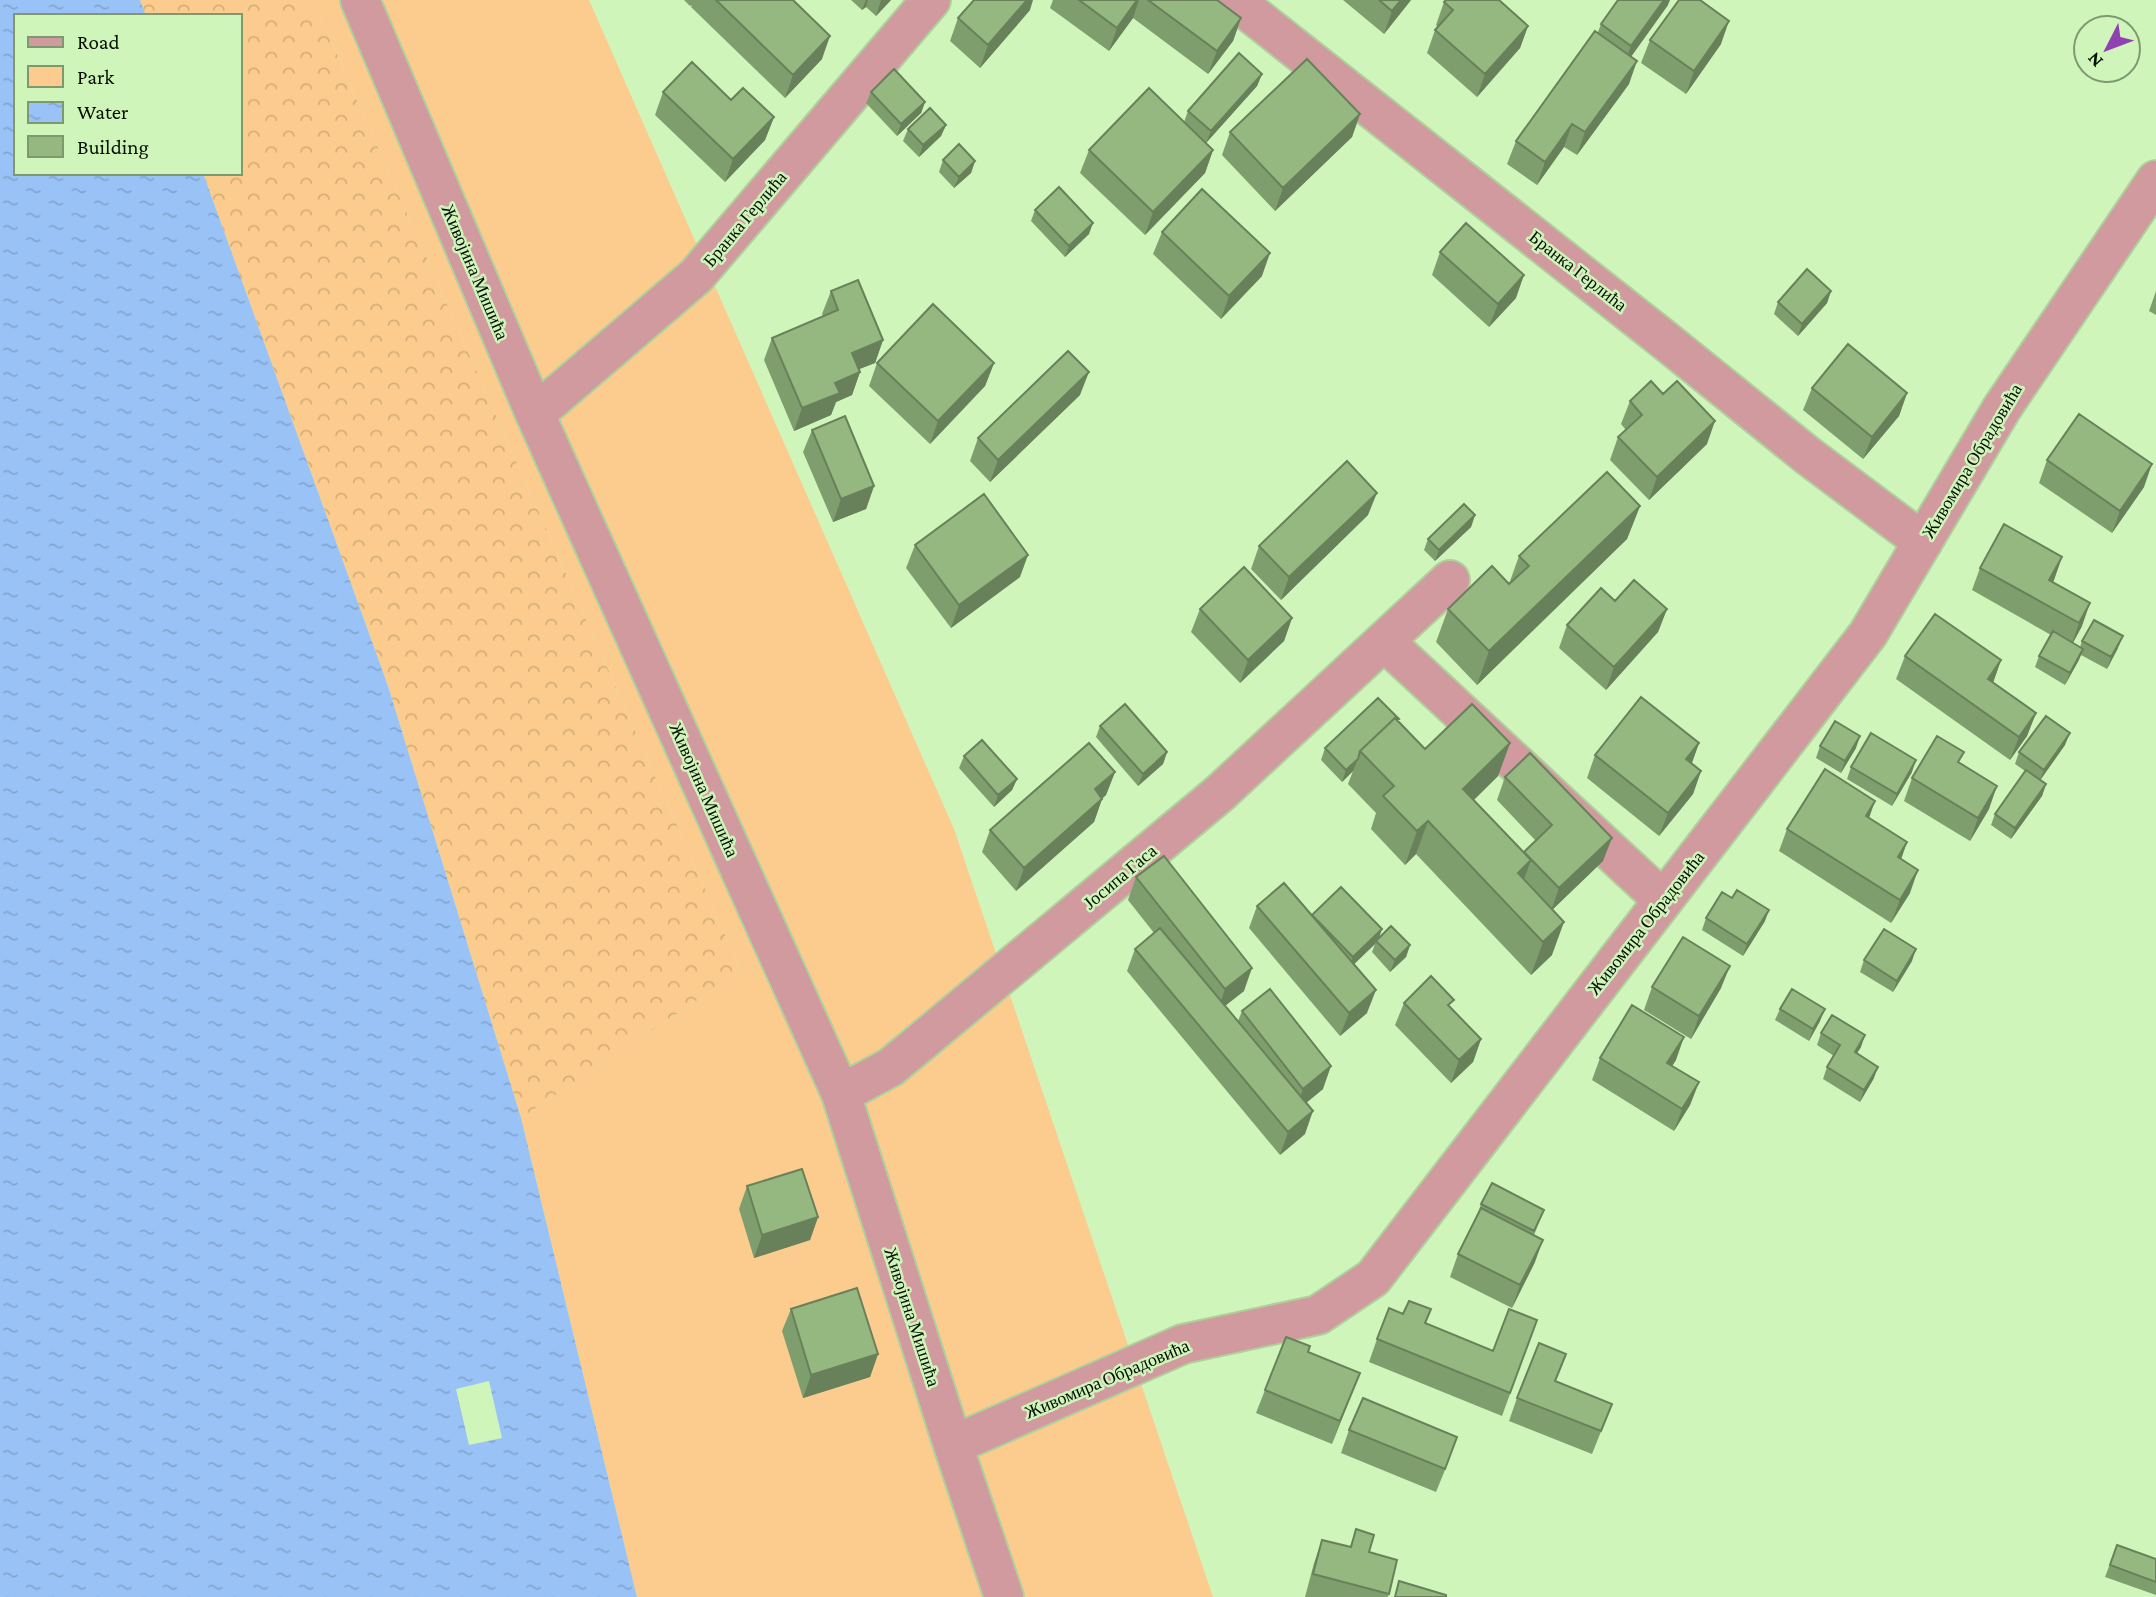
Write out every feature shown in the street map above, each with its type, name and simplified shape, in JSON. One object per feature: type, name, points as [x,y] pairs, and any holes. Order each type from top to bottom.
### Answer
[{"type":"street","name":"Живојина Мишића","points":[[360,0],[535,414],[841,1094],[1004,1597]]},
{"type":"street","name":"Бранка Герлића","points":[[535,414],[696,276],[931,0]]},
{"type":"street","name":"Бранка Герлића","points":[[1234,0],[1807,455],[1923,542]]},
{"type":"street","name":"Живомира Обрадовића","points":[[953,1445],[1183,1344],[1318,1315],[1373,1278],[1868,634],[2002,408],[2156,180]]},
{"type":"street","name":"Јосипа Гаса","points":[[841,1094],[891,1067],[1198,812],[1450,580]]},
{"type":"street","points":[[1384,641],[1663,901]]},
{"type":"green space","points":[[140,0],[313,0],[741,971],[521,1118],[388,686],[204,175],[242,175],[242,14],[145,14]]},
{"type":"green space","points":[[313,0],[589,0],[954,829],[1213,1597],[637,1597],[521,1118],[741,971]]},
{"type":"water","points":[[0,0],[140,0],[145,14],[14,14],[14,175],[204,175],[388,686],[521,1118],[637,1597],[0,1597]]},
{"type":"pier","points":[[489,1381],[502,1438],[469,1445],[456,1389]]},
{"type":"building","points":[[716,0],[793,0],[830,36],[793,75]]},
{"type":"building","points":[[974,0],[1027,0],[988,45],[958,18]]},
{"type":"building","points":[[1079,0],[1137,0],[1117,28]]},
{"type":"building","points":[[1148,0],[1217,0],[1241,18],[1217,51]]},
{"type":"building","points":[[1379,0],[1401,0],[1392,11]]},
{"type":"building","points":[[1499,0],[1528,26],[1485,74],[1435,30],[1453,10],[1444,2]]},
{"type":"building","points":[[1618,0],[1664,0],[1631,46],[1601,24]]},
{"type":"building","points":[[1679,0],[1700,0],[1729,21],[1694,71],[1650,40]]},
{"type":"building","points":[[1595,31],[1637,61],[1585,132],[1572,124],[1545,162],[1516,141]]},
{"type":"building","points":[[1239,53],[1262,74],[1211,131],[1188,111]]},
{"type":"building","points":[[1307,59],[1360,114],[1283,188],[1230,132]]},
{"type":"building","points":[[692,62],[731,100],[743,88],[774,117],[733,159],[663,92]]},
{"type":"building","points":[[894,69],[925,102],[901,124],[871,92]]},
{"type":"building","points":[[1149,88],[1213,150],[1153,212],[1089,150]]},
{"type":"building","points":[[930,108],[946,125],[923,145],[908,129]]},
{"type":"building","points":[[959,144],[975,161],[959,177],[943,160]]},
{"type":"building","points":[[1059,187],[1093,223],[1069,246],[1035,210]]},
{"type":"building","points":[[1202,189],[1270,253],[1229,296],[1162,232]]},
{"type":"building","points":[[1466,223],[1524,275],[1498,304],[1440,252]]},
{"type":"building","points":[[1807,269],[1831,291],[1802,324],[1778,302]]},
{"type":"building","points":[[858,280],[883,340],[852,353],[860,372],[835,383],[840,393],[802,408],[772,338],[838,310],[831,291]]},
{"type":"building","points":[[933,304],[994,363],[938,421],[877,363]]},
{"type":"building","points":[[1848,344],[1907,393],[1872,437],[1812,388]]},
{"type":"building","points":[[1068,351],[1089,372],[998,460],[978,438]]},
{"type":"building","points":[[1651,381],[1663,394],[1677,381],[1715,421],[1657,477],[1618,437],[1642,415],[1630,401]]},
{"type":"building","points":[[2079,414],[2152,464],[2120,511],[2047,460]]},
{"type":"building","points":[[845,416],[874,486],[841,499],[812,430]]},
{"type":"building","points":[[1347,461],[1377,493],[1289,577],[1259,546]]},
{"type":"building","points":[[1607,472],[1640,506],[1489,651],[1448,609],[1492,566],[1509,584],[1529,566],[1519,556]]},
{"type":"building","points":[[984,494],[1028,555],[959,605],[915,545]]},
{"type":"building","points":[[1464,504],[1475,515],[1439,550],[1428,539]]},
{"type":"building","points":[[2004,524],[2062,557],[2049,580],[2090,603],[2079,623],[1980,568]]},
{"type":"building","points":[[1244,567],[1292,618],[1248,660],[1200,609]]},
{"type":"building","points":[[1634,580],[1667,609],[1614,667],[1567,625],[1601,588],[1615,601]]},
{"type":"building","points":[[1935,614],[2001,660],[1988,679],[2036,713],[2019,737],[1905,656]]},
{"type":"building","points":[[2094,620],[2123,636],[2111,657],[2082,641]]},
{"type":"building","points":[[2053,631],[2083,649],[2070,673],[2039,656]]},
{"type":"building","points":[[1641,697],[1699,743],[1686,759],[1701,771],[1668,813],[1595,755]]},
{"type":"building","points":[[1378,698],[1399,719],[1395,718],[1360,751],[1358,759],[1346,770],[1325,748]]},
{"type":"building","points":[[1125,704],[1167,752],[1143,774],[1100,726]]},
{"type":"building","points":[[1472,704],[1510,743],[1463,789],[1531,860],[1518,873],[1564,922],[1543,942],[1428,821],[1417,831],[1383,796],[1394,786],[1360,751],[1395,718],[1425,749]]},
{"type":"building","points":[[2046,716],[2070,733],[2044,770],[2019,752]]},
{"type":"building","points":[[1835,721],[1860,736],[1845,761],[1820,746]]},
{"type":"building","points":[[1871,733],[1916,760],[1897,794],[1851,767]]},
{"type":"building","points":[[1937,736],[1964,752],[1958,762],[1997,786],[1978,818],[1912,778]]},
{"type":"building","points":[[982,740],[1017,779],[998,795],[964,756]]},
{"type":"building","points":[[1089,743],[1115,772],[1095,789],[1102,799],[1024,868],[990,830]]},
{"type":"building","points":[[1530,753],[1612,838],[1559,888],[1524,852],[1552,825],[1505,777]]},
{"type":"building","points":[[1825,769],[1875,801],[1866,816],[1907,842],[1898,857],[1918,870],[1900,900],[1787,829]]},
{"type":"building","points":[[2026,770],[2046,784],[2015,828],[1995,814]]},
{"type":"building","points":[[1164,856],[1252,968],[1225,989],[1136,877]]},
{"type":"building","points":[[1284,883],[1376,990],[1349,1013],[1257,906]]},
{"type":"building","points":[[1341,887],[1382,929],[1353,957],[1312,915]]},
{"type":"building","points":[[1737,890],[1769,910],[1747,944],[1706,918],[1722,892],[1732,898]]},
{"type":"building","points":[[1391,926],[1410,945],[1395,960],[1376,941]]},
{"type":"building","points":[[1160,928],[1313,1111],[1288,1132],[1135,949]]},
{"type":"building","points":[[1884,929],[1916,949],[1897,981],[1864,960]]},
{"type":"building","points":[[1683,937],[1730,966],[1699,1016],[1652,987]]},
{"type":"building","points":[[1431,976],[1454,1000],[1448,1005],[1481,1039],[1459,1060],[1404,1003]]},
{"type":"building","points":[[1270,989],[1331,1066],[1303,1089],[1242,1011]]},
{"type":"building","points":[[1792,989],[1825,1009],[1813,1029],[1780,1009]]},
{"type":"building","points":[[1632,1005],[1684,1037],[1667,1063],[1699,1082],[1682,1109],[1600,1058]]},
{"type":"building","points":[[1832,1015],[1865,1035],[1855,1052],[1878,1067],[1864,1090],[1827,1067],[1840,1045],[1821,1033]]},
{"type":"building","points":[[802,1169],[818,1217],[762,1235],[747,1186]]},
{"type":"building","points":[[1492,1183],[1544,1210],[1534,1231],[1481,1204]]},
{"type":"building","points":[[1481,1208],[1543,1240],[1520,1285],[1458,1254]]},
{"type":"building","points":[[857,1288],[878,1354],[811,1375],[791,1309]]},
{"type":"building","points":[[1409,1301],[1431,1309],[1425,1323],[1493,1351],[1509,1309],[1537,1320],[1510,1393],[1377,1339],[1389,1308],[1403,1314]]},
{"type":"building","points":[[1286,1337],[1310,1346],[1308,1352],[1360,1373],[1340,1421],[1265,1390]]},
{"type":"building","points":[[1539,1343],[1566,1354],[1555,1381],[1612,1404],[1601,1431],[1517,1398]]},
{"type":"building","points":[[1363,1398],[1457,1437],[1445,1469],[1349,1430]]},
{"type":"building","points":[[1356,1529],[1374,1535],[1369,1552],[1397,1560],[1389,1594],[1313,1574],[1322,1540],[1351,1547]]},
{"type":"building","points":[[2117,1545],[2156,1559],[2156,1582],[2110,1565]]},
{"type":"building","points":[[1399,1581],[1446,1595],[1446,1597],[1395,1597]]}]
